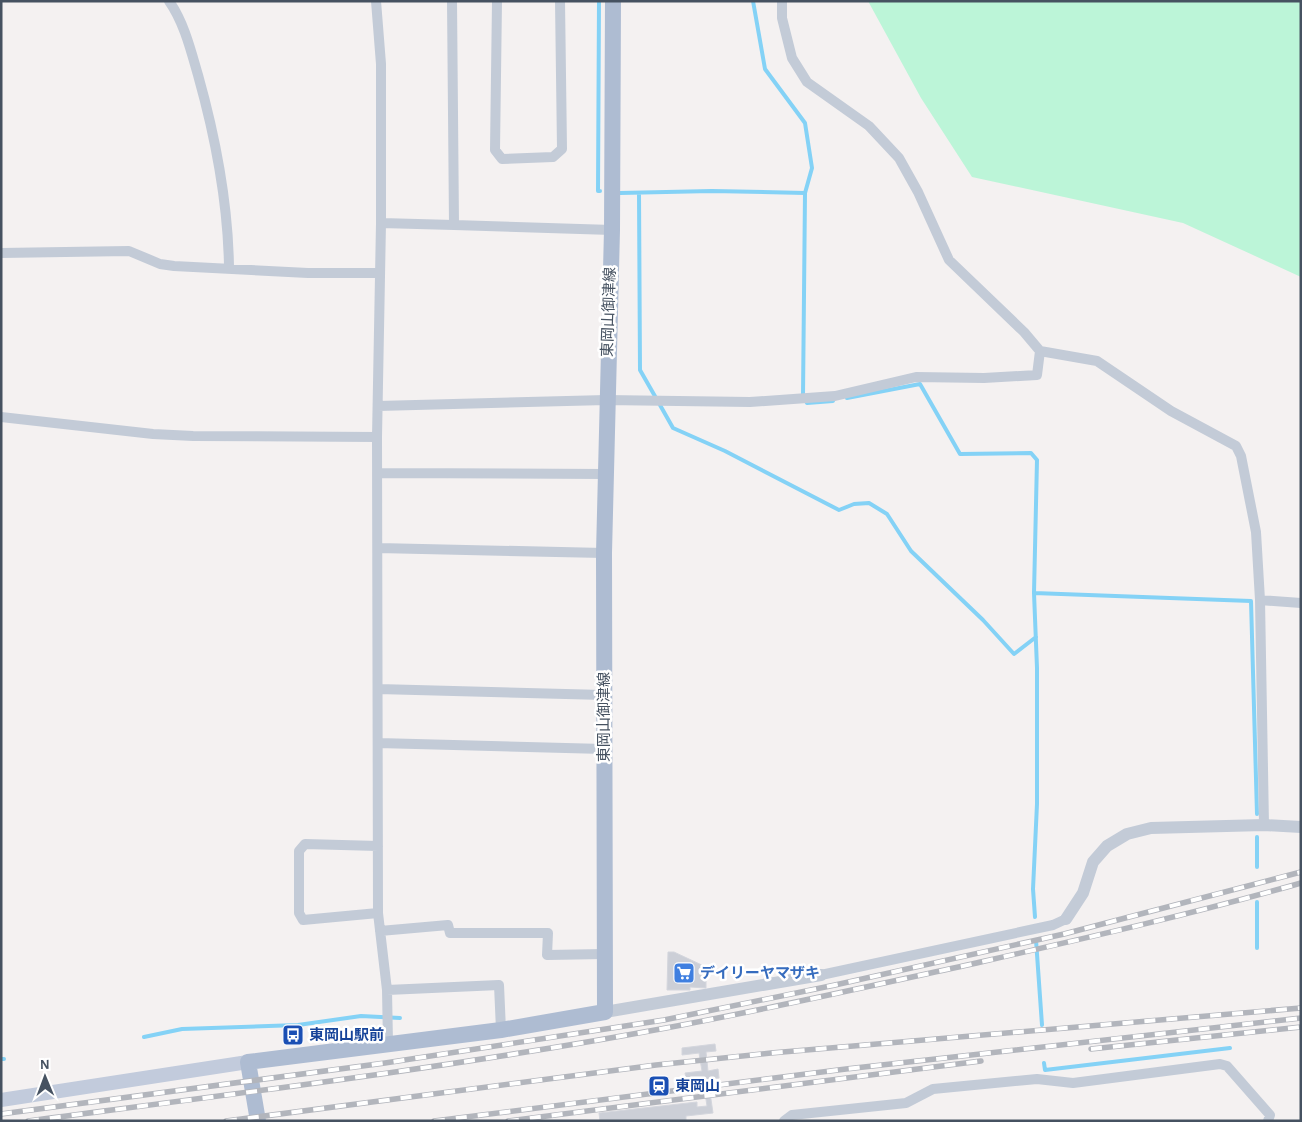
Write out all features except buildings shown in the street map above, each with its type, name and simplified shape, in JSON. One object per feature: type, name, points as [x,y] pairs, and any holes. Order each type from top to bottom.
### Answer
[{"type":"main road","name":"東岡山御津線","points":[[605,1012],[604,553],[606,400],[612,230],[613,1]]},
{"type":"main road","points":[[1,1100],[248,1062],[501,1030],[605,1012]]},
{"type":"main road","points":[[248,1062],[258,1121]]},
{"type":"street","points":[[169,1],[188,40],[208,110],[224,186],[229,267]]},
{"type":"street","points":[[376,1],[381,64],[381,223],[377,437],[378,913],[388,990],[388,1043]]},
{"type":"street","points":[[452,1],[454,225]]},
{"type":"street","points":[[497,1],[494,150],[502,159],[553,157],[562,150],[560,1]]},
{"type":"street","points":[[782,1],[782,18],[792,58],[808,82],[869,126],[899,158],[918,192],[949,260],[1024,332],[1040,351],[1097,361],[1171,411],[1236,446],[1241,456],[1256,532],[1260,600],[1264,825]]},
{"type":"street","points":[[381,223],[612,230]]},
{"type":"street","points":[[1,253],[129,251],[167,265],[229,267],[308,273],[380,273]]},
{"type":"street","points":[[378,406],[606,400],[695,402],[806,399],[835,396],[916,377],[984,378],[1037,375],[1040,351]]},
{"type":"street","points":[[1,417],[177,436],[377,437]]},
{"type":"street","points":[[378,473],[605,474]]},
{"type":"street","points":[[378,548],[604,553]]},
{"type":"street","points":[[1260,600],[1301,604]]},
{"type":"street","points":[[378,689],[604,695]]},
{"type":"street","points":[[378,744],[604,749]]},
{"type":"street","points":[[605,1012],[821,975],[1046,927],[1066,920],[1083,893],[1093,862],[1107,846],[1126,834],[1151,828],[1264,825],[1301,827]]},
{"type":"street","points":[[378,846],[305,844],[299,851],[299,913],[303,920],[378,913]]},
{"type":"street","points":[[380,931],[448,925],[450,933],[548,933],[547,955],[604,954]]},
{"type":"street","points":[[388,990],[499,985],[501,1030]]},
{"type":"street","points":[[784,1121],[792,1115],[906,1103],[933,1089],[1037,1079],[1073,1083],[1220,1064],[1227,1066],[1270,1114],[1268,1121]]},
{"type":"green space","points":[[868,1],[1301,1],[1301,277],[1183,223],[972,177],[921,98]]},
{"type":"waterway","points":[[599,1],[598,191],[600,191]]},
{"type":"waterway","points":[[753,1],[765,69],[805,123],[812,168],[805,193],[803,396],[807,403],[833,401]]},
{"type":"waterway","points":[[620,193],[712,191],[805,193]]},
{"type":"waterway","points":[[639,193],[640,370],[656,398]]},
{"type":"waterway","points":[[847,398],[920,384],[960,454],[1031,453],[1037,460],[1034,593],[1037,668],[1037,804],[1033,889],[1035,917]]},
{"type":"waterway","points":[[660,405],[673,428],[725,451],[839,510],[854,504],[869,503],[887,514],[911,551],[983,620],[1014,654],[1036,637]]},
{"type":"waterway","points":[[1034,593],[1251,601],[1257,814]]},
{"type":"waterway","points":[[1257,837],[1257,867]]},
{"type":"waterway","points":[[1257,902],[1257,948]]},
{"type":"waterway","points":[[1036,940],[1042,1025]]},
{"type":"waterway","points":[[144,1037],[182,1029],[298,1025],[361,1016],[400,1018]]},
{"type":"waterway","points":[[1044,1063],[1045,1070],[1230,1048]]},
{"type":"railway","points":[[1,1114],[385,1063],[664,1020],[835,985],[1064,934],[1301,872]]},
{"type":"railway","points":[[28,1121],[428,1067],[666,1028],[1013,955],[1178,916],[1301,883]]},
{"type":"railway","points":[[226,1121],[656,1065],[771,1053],[1301,1008]]},
{"type":"railway","points":[[434,1121],[846,1069],[1301,1018]]},
{"type":"railway","points":[[1091,1049],[1301,1027]]},
{"type":"railway","points":[[508,1121],[981,1061]]},
{"type":"place","name":"デイリーヤマザキ","points":[[684,973]]},
{"type":"place","name":"東岡山駅前","points":[[293,1035]]},
{"type":"place","name":"東岡山","points":[[659,1086]]}]
